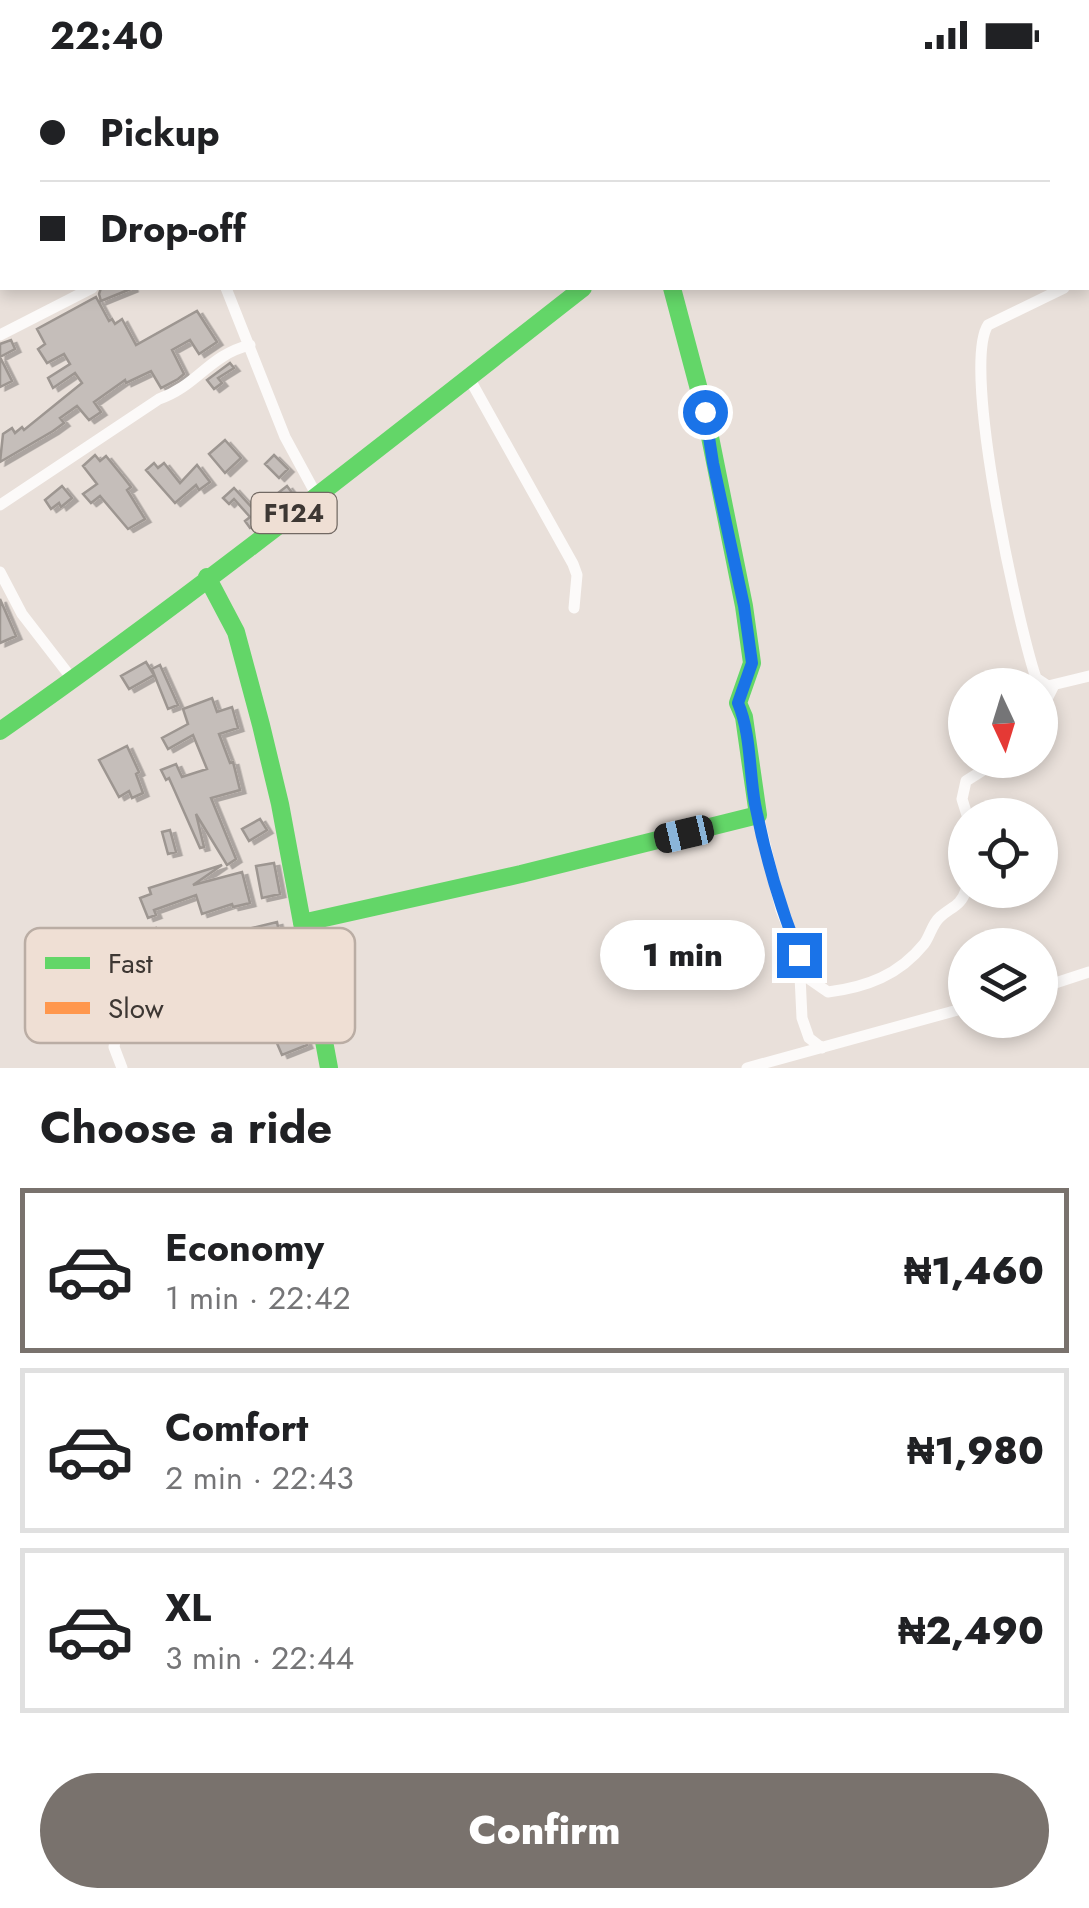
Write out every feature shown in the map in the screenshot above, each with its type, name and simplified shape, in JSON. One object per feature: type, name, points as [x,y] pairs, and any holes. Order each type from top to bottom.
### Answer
[{"type":"street","points":[[2,332],[88,290]]},
{"type":"street","points":[[227,290],[286,438],[316,496]]},
{"type":"street","name":"F124","points":[[0,731],[74,680],[316,496],[577,290]]},
{"type":"street","points":[[673,290],[705,412],[744,606],[752,663],[738,703],[744,717],[758,815],[781,910],[799,955],[800,1006],[809,1038],[805,1068]]},
{"type":"street","points":[[1033,668],[999,508],[979,372],[981,341],[988,326],[1060,290]]},
{"type":"street","points":[[0,505],[159,399],[173,394],[228,350],[250,345]]},
{"type":"street","points":[[468,376],[573,564],[577,574],[574,608]]},
{"type":"street","points":[[0,572],[34,631],[74,680]]},
{"type":"street","points":[[207,577],[236,632],[272,772],[303,928]]},
{"type":"street","points":[[1058,684],[1089,676]]},
{"type":"street","points":[[302,923],[758,815]]},
{"type":"street","points":[[802,974],[828,992],[880,980],[906,964],[927,940],[937,919],[954,908]]},
{"type":"street","points":[[1058,982],[1089,972]]},
{"type":"street","points":[[746,1068],[948,1013]]},
{"type":"street","points":[[809,1038],[822,1048]]},
{"type":"street","points":[[115,1043],[122,1068]]},
{"type":"street","points":[[324,1043],[329,1068]]},
{"type":"building","points":[[100,290],[128,290],[101,301]]},
{"type":"building","points":[[96,297],[109,321],[112,319],[115,324],[122,319],[136,345],[197,311],[217,342],[199,354],[190,340],[172,350],[184,374],[178,379],[161,388],[151,371],[126,383],[125,380],[94,402],[101,412],[89,420],[77,406],[60,418],[64,423],[53,431],[0,462],[3,434],[12,428],[15,433],[22,427],[24,430],[82,383],[75,373],[53,388],[48,378],[70,364],[64,354],[47,363],[38,349],[45,344],[37,329]]},
{"type":"building","points":[[11,340],[15,349],[0,357],[0,344]]},
{"type":"building","points":[[0,357],[12,381],[0,387]]},
{"type":"building","points":[[230,363],[234,368],[218,378],[222,383],[214,389],[207,380]]},
{"type":"building","points":[[225,440],[241,458],[225,473],[209,454]]},
{"type":"building","points":[[95,455],[100,461],[106,456],[124,478],[145,519],[128,529],[100,496],[91,503],[83,494],[97,484],[83,466]]},
{"type":"building","points":[[274,455],[288,469],[279,478],[265,464]]},
{"type":"building","points":[[154,463],[158,468],[164,463],[180,483],[197,465],[210,482],[199,490],[196,485],[175,503],[146,470]]},
{"type":"building","points":[[62,486],[72,498],[51,509],[45,500]]},
{"type":"building","points":[[287,486],[293,494],[250,528],[245,521],[250,517],[234,499],[229,504],[223,498],[234,488],[255,511]]},
{"type":"building","points":[[0,599],[16,636],[0,643]]},
{"type":"building","points":[[146,662],[154,675],[129,689],[121,676]]},
{"type":"building","points":[[160,665],[178,705],[168,709],[152,669]]},
{"type":"building","points":[[212,698],[217,712],[232,707],[238,728],[219,734],[230,763],[233,762],[240,790],[211,798],[236,859],[227,865],[196,814],[204,847],[200,848],[169,778],[166,780],[161,770],[176,764],[182,777],[207,769],[193,735],[168,749],[162,738],[188,724],[183,709]]},
{"type":"building","points":[[127,746],[143,793],[132,798],[129,791],[119,797],[99,760]]},
{"type":"building","points":[[260,819],[267,830],[249,841],[242,829]]},
{"type":"building","points":[[170,830],[176,852],[168,854],[162,832]]},
{"type":"building","points":[[274,863],[280,894],[262,898],[256,866]]},
{"type":"building","points":[[222,865],[193,885],[242,872],[250,903],[233,907],[232,904],[202,914],[196,895],[154,910],[156,915],[148,918],[140,898],[151,894],[149,888]]},
{"type":"building","points":[[277,922],[278,928],[252,928]]},
{"type":"building","points":[[277,1043],[306,1043],[307,1045],[282,1055]]},
{"type":"traffic: fast","points":[[0,731],[222,569],[580,290]]},
{"type":"traffic: fast","points":[[302,923],[758,815],[744,717],[738,703],[752,663],[744,606],[705,412],[673,290]]},
{"type":"traffic: fast","points":[[207,577],[236,632],[280,804],[303,928]]},
{"type":"traffic: fast","points":[[324,1043],[329,1068]]},
{"type":"route","points":[[705,412],[752,663],[738,703],[744,717],[755,803],[781,910],[799,955]]}]
